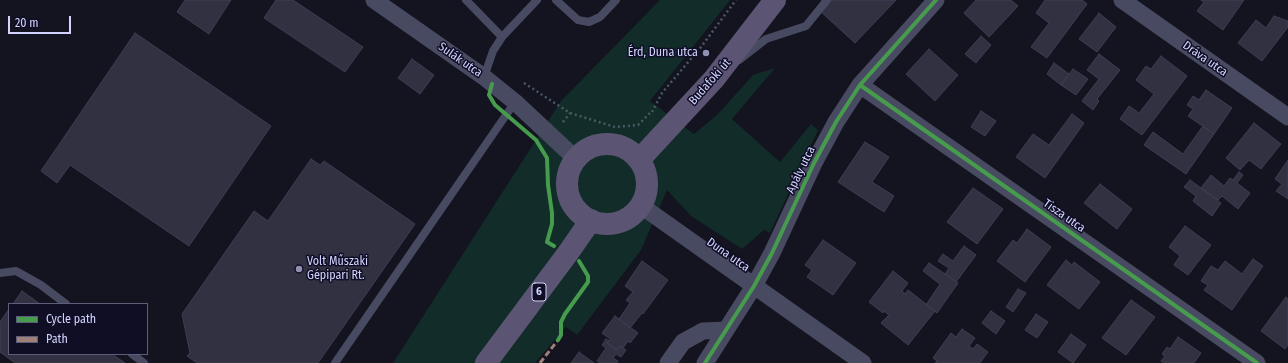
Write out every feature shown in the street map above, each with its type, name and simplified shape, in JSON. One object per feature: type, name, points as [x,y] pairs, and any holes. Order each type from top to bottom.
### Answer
[{"type":"main road","name":"Budafoki út","points":[[639,160],[714,79],[764,10]]},
{"type":"main road","points":[[607,144],[620,146],[631,152],[639,160],[645,170],[647,183],[646,194],[640,206],[630,216],[618,222],[604,224],[591,220],[573,204],[568,194],[569,170],[576,159],[585,151],[596,145],[607,144]]},
{"type":"main road","name":"6","points":[[486,363],[591,220]]},
{"type":"street","name":"Sulák utca","points":[[374,0],[484,77],[515,102],[576,159]]},
{"type":"street","name":"Apály utca","points":[[705,363],[754,286],[772,253],[814,162],[836,122],[860,85],[936,0]]},
{"type":"street","name":"Dráva utca","points":[[1122,0],[1288,117]]},
{"type":"street","name":"Tisza utca","points":[[860,85],[1257,363]]},
{"type":"street","name":"Duna utca","points":[[640,206],[863,363]]},
{"type":"street","points":[[668,363],[683,342],[703,331],[726,330]]},
{"type":"lane","points":[[466,0],[502,37]]},
{"type":"lane","points":[[484,77],[493,51],[502,37],[537,0]]},
{"type":"lane","points":[[556,0],[578,20],[589,22],[600,17],[616,0]]},
{"type":"lane","points":[[714,79],[766,39],[806,26],[828,0]]},
{"type":"lane","points":[[335,363],[515,102]]},
{"type":"lane","points":[[0,273],[16,271],[41,285],[65,303]]},
{"type":"lane","points":[[133,355],[144,363]]},
{"type":"path","points":[[521,80],[570,113],[615,127],[638,125],[651,112],[662,93],[701,47],[736,0]]},
{"type":"path","points":[[651,112],[667,130]]},
{"type":"green space","points":[[660,0],[730,0],[650,101],[694,134],[718,114],[753,75],[775,68],[732,119],[780,162],[811,124],[818,130],[770,233],[764,230],[742,249],[691,216],[667,190],[641,250],[577,335],[566,327],[535,363],[393,363],[561,101]]},
{"type":"building","points":[[185,0],[231,0],[209,34],[177,12]]},
{"type":"building","points":[[276,0],[293,0],[363,47],[345,72],[264,18]]},
{"type":"building","points":[[829,0],[896,0],[855,43],[819,10]]},
{"type":"building","points":[[976,0],[1011,0],[1018,6],[989,37],[964,13]]},
{"type":"building","points":[[1045,0],[1082,0],[1087,4],[1047,58],[1031,47],[1049,23],[1036,13]]},
{"type":"building","points":[[1201,0],[1244,0],[1223,30],[1197,11],[1204,2]]},
{"type":"building","points":[[1099,13],[1116,27],[1097,52],[1079,39]]},
{"type":"building","points":[[1274,16],[1288,21],[1288,27],[1262,61],[1238,43],[1256,20],[1266,28]]},
{"type":"building","points":[[135,33],[271,126],[189,246],[70,165],[57,183],[41,171]]},
{"type":"building","points":[[981,36],[991,45],[976,63],[965,54]]},
{"type":"building","points":[[929,49],[958,75],[935,101],[906,74]]},
{"type":"building","points":[[1099,54],[1120,70],[1097,99],[1099,101],[1093,110],[1082,101],[1099,79],[1087,70]]},
{"type":"building","points":[[1161,56],[1187,76],[1142,135],[1120,119],[1129,106],[1139,113],[1154,94],[1136,80],[1146,66],[1151,69]]},
{"type":"building","points":[[412,59],[434,75],[420,94],[398,78]]},
{"type":"building","points":[[1054,63],[1069,74],[1061,85],[1047,74]]},
{"type":"building","points":[[1073,69],[1088,79],[1076,95],[1061,85]]},
{"type":"building","points":[[1206,90],[1232,108],[1214,134],[1188,116],[1193,109],[1187,105],[1193,96],[1199,100]]},
{"type":"building","points":[[981,111],[996,121],[985,136],[971,127]]},
{"type":"building","points":[[1072,114],[1084,123],[1045,178],[1016,157],[1033,134],[1049,145]]},
{"type":"building","points":[[1254,123],[1281,144],[1261,169],[1249,160],[1240,170],[1226,158]]},
{"type":"building","points":[[1203,126],[1214,134],[1186,174],[1144,145],[1153,132],[1183,154]]},
{"type":"building","points":[[865,142],[889,157],[872,182],[894,196],[884,212],[838,182]]},
{"type":"building","name":"Volt Műszaki Gépipari Rt.","points":[[311,159],[320,165],[324,161],[415,224],[318,363],[197,363],[187,356],[190,353],[182,314],[254,211],[268,221]]},
{"type":"building","points":[[1288,160],[1288,199],[1276,191],[1282,184],[1275,179]]},
{"type":"building","points":[[1239,172],[1243,175],[1237,183],[1250,193],[1238,209],[1222,196],[1218,200],[1201,188],[1211,175],[1224,186],[1230,178],[1233,180]]},
{"type":"building","points":[[1190,180],[1221,203],[1212,216],[1193,201],[1196,196],[1184,187]]},
{"type":"building","points":[[1100,184],[1132,209],[1117,229],[1084,203]]},
{"type":"building","points":[[973,188],[1003,209],[977,244],[947,222]]},
{"type":"building","points":[[1185,226],[1211,245],[1188,275],[1174,265],[1180,256],[1169,247]]},
{"type":"building","points":[[1027,229],[1051,247],[1025,282],[997,261],[1013,240],[1017,243]]},
{"type":"building","points":[[823,240],[856,263],[833,295],[807,277],[812,270],[805,265]]},
{"type":"building","points":[[964,246],[976,255],[956,282],[945,274],[949,268],[938,261],[943,254],[953,261]]},
{"type":"building","points":[[1253,259],[1263,266],[1232,310],[1204,290],[1208,285],[1201,281],[1211,266],[1218,270],[1225,261],[1242,274]]},
{"type":"building","points":[[1066,260],[1072,265],[1074,262],[1100,282],[1079,309],[1047,285]]},
{"type":"building","points":[[642,261],[668,280],[643,314],[642,313],[630,328],[619,319],[630,303],[626,300],[633,292],[625,286]]},
{"type":"building","points":[[929,263],[958,283],[937,313],[926,305],[940,284],[923,271]]},
{"type":"building","points":[[893,271],[908,283],[902,291],[905,294],[908,290],[935,311],[908,345],[881,323],[889,315],[884,311],[883,313],[869,302]]},
{"type":"building","points":[[1018,289],[1026,293],[1013,312],[1006,307]]},
{"type":"building","points":[[22,291],[39,303],[14,303]]},
{"type":"building","points":[[1286,297],[1288,299],[1288,345],[1285,349],[1261,331]]},
{"type":"building","points":[[1131,300],[1155,317],[1126,355],[1102,338]]},
{"type":"building","points":[[8,310],[8,355],[113,355],[125,363],[15,363],[0,352],[0,322]]},
{"type":"building","points":[[991,311],[1005,321],[996,334],[982,323]]},
{"type":"building","points":[[1036,314],[1048,322],[1037,338],[1025,330]]},
{"type":"building","points":[[615,316],[638,333],[630,343],[628,341],[623,348],[620,346],[617,350],[607,343],[610,339],[602,333]]},
{"type":"building","points":[[962,329],[975,338],[969,346],[973,349],[977,344],[988,352],[980,363],[935,363],[937,361],[933,358],[951,333],[956,337]]},
{"type":"building","points":[[1071,334],[1086,345],[1073,363],[1058,352]]},
{"type":"building","points":[[1178,337],[1201,353],[1194,363],[1164,363],[1161,361],[1165,356],[1162,354],[1167,347],[1170,349]]},
{"type":"building","points":[[606,339],[609,341],[607,343],[617,350],[620,346],[626,350],[621,357],[616,354],[613,358],[618,361],[617,363],[600,363],[597,361],[606,348],[602,345]]},
{"type":"building","points":[[579,352],[594,363],[571,363]]},
{"type":"marked path","points":[[540,363],[558,340]]},
{"type":"cycle path","points":[[705,363],[754,286],[772,253],[814,163],[836,122],[860,85],[936,0]]},
{"type":"cycle path","points":[[492,84],[489,95],[495,105],[536,140],[547,158],[548,185],[552,213],[552,224],[547,242],[554,246]]},
{"type":"cycle path","points":[[860,85],[1257,363]]},
{"type":"cycle path","points":[[558,340],[561,335],[561,322],[565,314],[588,282],[588,276],[579,261]]},
{"type":"place","name":"Érd, Duna utca","points":[[706,53]]},
{"type":"place","name":"Volt Műszaki Gépipari Rt.","points":[[299,269]]}]
